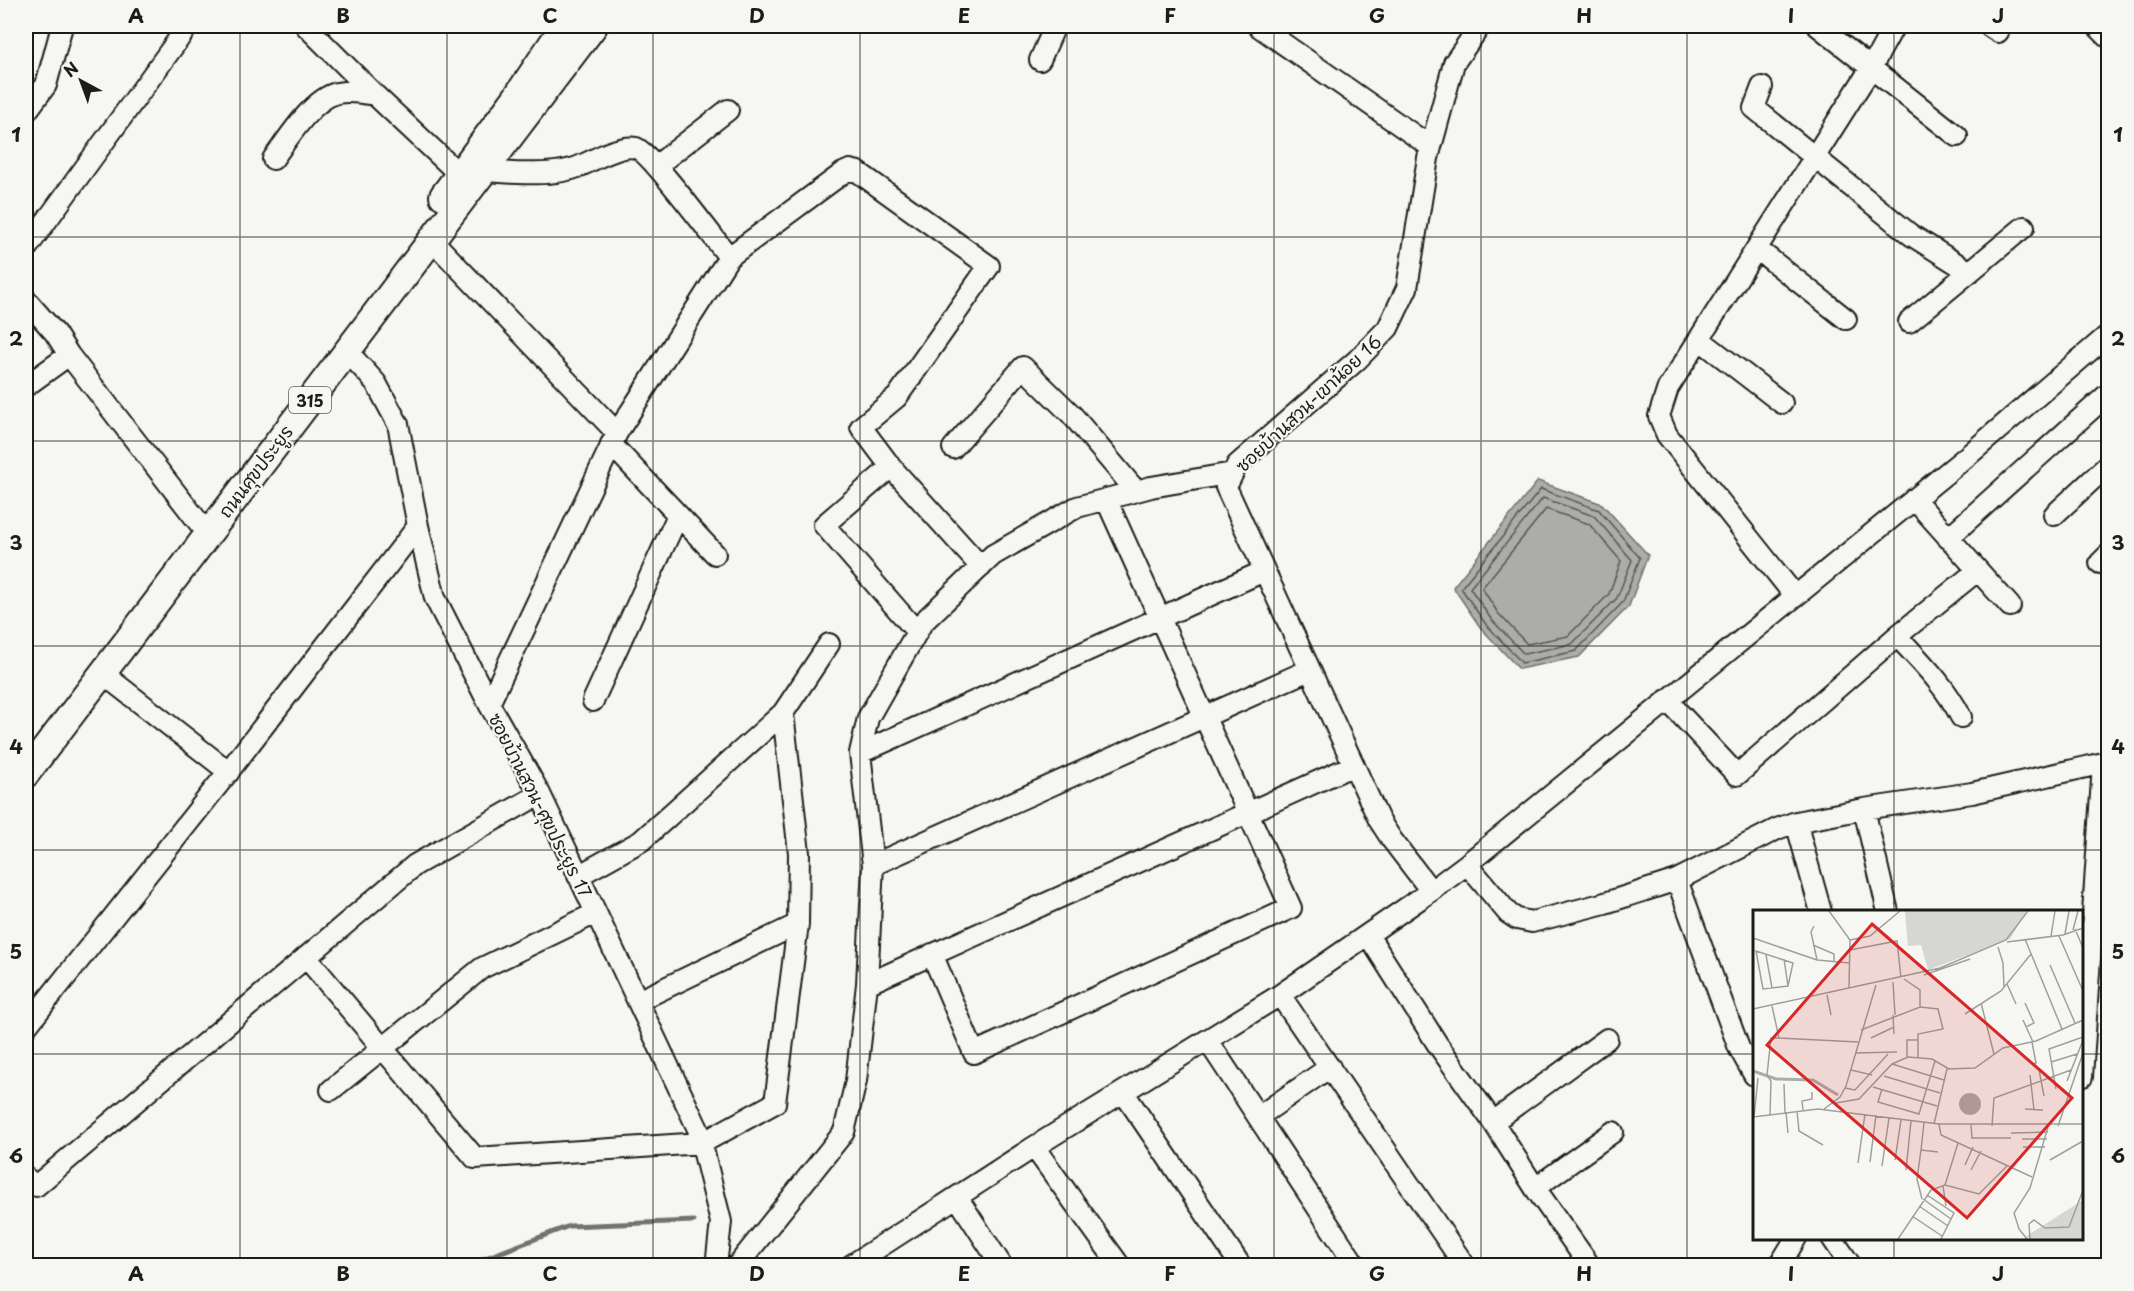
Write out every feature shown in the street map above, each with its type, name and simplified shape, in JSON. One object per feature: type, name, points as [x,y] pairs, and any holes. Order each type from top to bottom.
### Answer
[{"type":"main road","name":"ถนนศุขประยูร","points":[[26,774],[431,239],[514,99],[564,26]]},
{"type":"main road","name":"ถนนศุขประยูร","points":[[26,754],[471,173],[594,26]]},
{"type":"street","points":[[26,111],[46,85],[62,26]]},
{"type":"street","points":[[26,249],[188,26]]},
{"type":"street","points":[[306,26],[375,95],[471,173],[530,174],[576,168],[613,152],[635,148],[656,166],[729,257]]},
{"type":"street","points":[[1040,60],[1055,26]]},
{"type":"street","points":[[1258,26],[1431,147]]},
{"type":"street","name":"ซอยบ้านสวน-เขาน้อย 16","points":[[1431,891],[1379,820],[1226,487],[1237,465],[1357,360],[1388,328],[1407,288],[1431,147],[1454,63],[1480,26]]},
{"type":"street","points":[[1818,26],[1957,136]]},
{"type":"street","points":[[1795,596],[1667,435],[1659,416],[1668,388],[1871,68],[1894,26]]},
{"type":"street","points":[[2097,26],[2109,37]]},
{"type":"street","points":[[1762,87],[1754,108],[1911,235],[1970,272]]},
{"type":"street","points":[[273,159],[318,102],[336,93],[352,92],[375,95]]},
{"type":"street","points":[[656,166],[728,110]]},
{"type":"street","points":[[489,704],[614,439],[729,257],[850,170],[858,172],[989,266],[897,397],[861,427],[891,467],[981,567]]},
{"type":"street","points":[[1909,322],[2024,227]]},
{"type":"street","points":[[431,239],[614,439],[678,515],[715,554]]},
{"type":"street","points":[[1757,249],[1846,320]]},
{"type":"street","points":[[26,300],[55,333],[69,355],[200,524]]},
{"type":"street","points":[[850,1266],[1034,1147],[1280,995],[1431,891],[1971,453],[2109,335]]},
{"type":"street","points":[[1699,339],[1782,403]]},
{"type":"street","name":"ซอยบ้านสวน-ศุขประยูร 17","points":[[347,351],[376,382],[398,424],[435,598],[489,704],[540,794],[698,1130],[721,1222],[716,1266]]},
{"type":"street","points":[[26,386],[69,355]]},
{"type":"street","points":[[953,448],[1023,367],[1072,415],[1136,491]]},
{"type":"street","points":[[1948,538],[2109,394]]},
{"type":"street","points":[[2054,515],[2109,465]]},
{"type":"street","points":[[891,467],[824,525],[917,632]]},
{"type":"street","points":[[737,1266],[844,1132],[856,1081],[867,984],[873,865],[860,753],[868,718],[922,623],[993,555],[1077,507],[1136,491],[1233,473]]},
{"type":"street","points":[[932,954],[974,1053],[1292,908],[1106,499]]},
{"type":"street","points":[[1914,499],[2010,606]]},
{"type":"street","points":[[593,701],[678,515]]},
{"type":"street","points":[[26,1027],[229,772],[418,525]]},
{"type":"street","points":[[860,753],[1264,571]]},
{"type":"street","points":[[1667,700],[1737,775],[1897,636],[1977,571]]},
{"type":"street","points":[[1897,636],[1941,683],[1952,698],[1961,717]]},
{"type":"street","points":[[578,876],[641,841],[783,713],[829,644]]},
{"type":"street","points":[[873,865],[1309,670]]},
{"type":"street","points":[[102,673],[229,772]]},
{"type":"street","points":[[306,957],[475,1158],[702,1143],[775,1103],[798,924],[799,853],[783,713]]},
{"type":"street","points":[[1467,864],[1508,913],[1517,919],[1532,922],[1605,903],[1677,880],[1777,829],[1796,822],[1864,808],[1972,793],[2106,763],[2083,1064]]},
{"type":"street","points":[[867,984],[1354,765]]},
{"type":"street","points":[[29,1186],[415,865],[540,794]]},
{"type":"street","points":[[1864,808],[1888,910]]},
{"type":"street","points":[[1796,822],[1820,910]]},
{"type":"street","points":[[1677,880],[1739,1048],[1753,1072]]},
{"type":"street","points":[[331,1090],[482,968],[596,913]]},
{"type":"street","points":[[638,1002],[798,924]]},
{"type":"street","points":[[1368,934],[1438,1045],[1493,1122],[1582,1263]]},
{"type":"street","points":[[1280,995],[1465,1266]]},
{"type":"street","points":[[1493,1122],[1607,1039]]},
{"type":"street","points":[[1208,1041],[1356,1266]]},
{"type":"street","points":[[1258,1118],[1330,1067]]},
{"type":"street","points":[[1124,1093],[1241,1266]]},
{"type":"street","points":[[1534,1188],[1613,1132]]},
{"type":"street","points":[[1034,1147],[1120,1266]]},
{"type":"street","points":[[957,1197],[1002,1266]]},
{"type":"street","points":[[1779,1266],[1795,1240]]},
{"type":"street","points":[[1833,1240],[1851,1266]]},
{"type":"water","points":[[1538,481],[1602,504],[1648,555],[1629,606],[1579,657],[1519,669],[1480,627],[1453,587]]},
{"type":"waterway","points":[[465,1266],[569,1226],[694,1221]]}]
